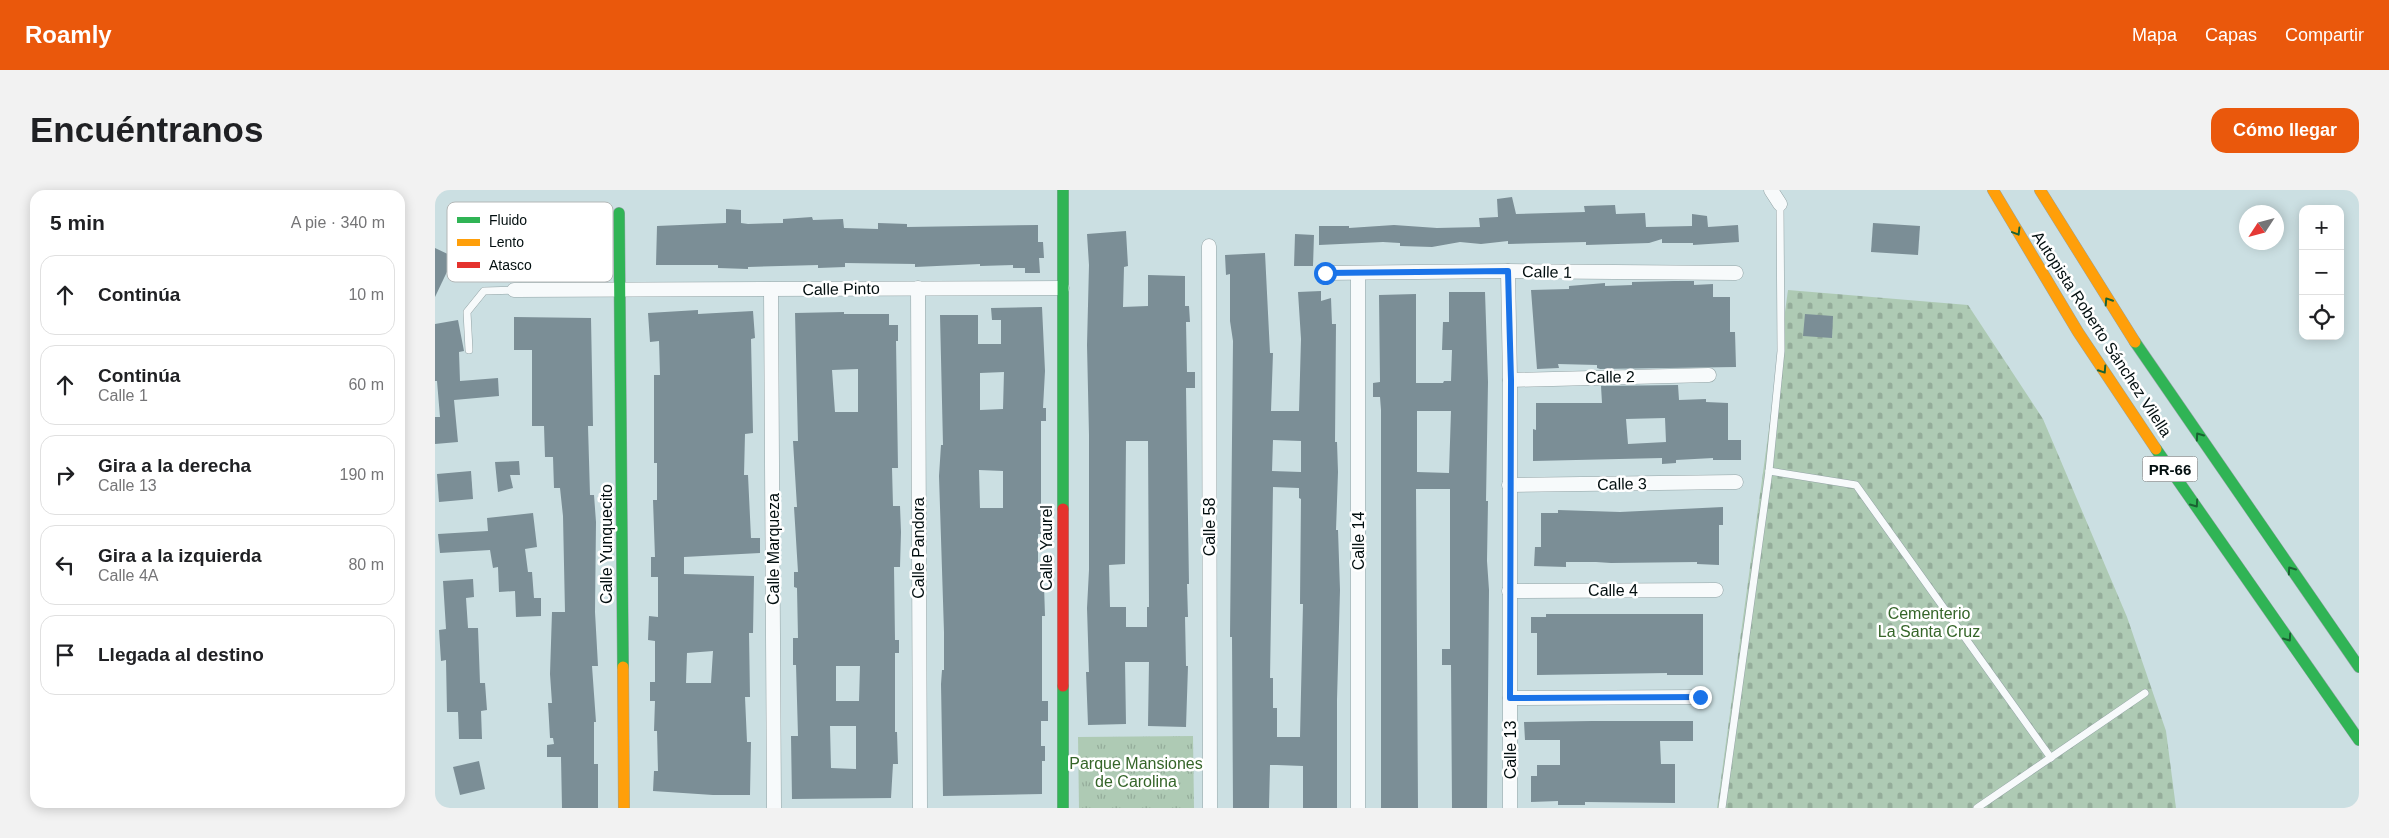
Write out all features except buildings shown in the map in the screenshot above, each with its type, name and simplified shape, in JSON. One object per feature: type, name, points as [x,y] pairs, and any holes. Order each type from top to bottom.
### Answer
[{"type":"main road","name":"Calle Yaurel","points":[[1063,190],[1063,808]]},
{"type":"main road","name":"Autopista Roberto Sánchez Vilella","points":[[1993,190],[2049,284],[2134,416],[2359,740]]},
{"type":"main road","name":"Autopista Roberto Sánchez Vilella","points":[[2040,190],[2095,281],[2158,377],[2359,667]]},
{"type":"main road","points":[[619,213],[620,285]]},
{"type":"main road","name":"Calle Yunquecito","points":[[620,285],[624,808]]},
{"type":"street","points":[[1771,190],[1780,204]]},
{"type":"street","name":"Calle 58","points":[[1209,246],[1210,808]]},
{"type":"street","name":"Calle 1","points":[[1325,273],[1508,271],[1735,273]]},
{"type":"street","name":"Calle 13","points":[[1508,271],[1511,380],[1509,485],[1510,808]]},
{"type":"street","name":"Calle 14","points":[[1358,274],[1359,808]]},
{"type":"street","name":"Calle Pinto","points":[[514,290],[620,285],[771,290],[1062,288]]},
{"type":"street","name":"Calle Pandora","points":[[918,288],[920,808]]},
{"type":"street","name":"Calle Marqueza","points":[[771,290],[774,808]]},
{"type":"street","name":"Calle 2","points":[[1511,380],[1709,375]]},
{"type":"street","name":"Calle 3","points":[[1509,485],[1736,482]]},
{"type":"street","name":"Calle 4","points":[[1509,591],[1716,590]]},
{"type":"street","points":[[1510,698],[1700,697]]},
{"type":"lane","points":[[1724,808],[1769,471],[1781,351],[1780,204]]},
{"type":"lane","points":[[469,350],[467,312],[484,291],[514,290]]},
{"type":"lane","points":[[1769,471],[1856,485],[2051,758]]},
{"type":"lane","points":[[1977,808],[2145,693]]},
{"type":"green space","name":"Cementerio La Santa Cruz","points":[[1788,290],[1968,305],[2043,419],[2127,617],[2166,731],[2176,808],[1717,808]]},
{"type":"green space","name":"Parque Mansiones de Carolina","points":[[1193,736],[1194,808],[1079,808],[1078,737]]},
{"type":"traffic: fast","points":[[1063,190],[1063,509]]},
{"type":"traffic: fast","points":[[619,213],[623,667]]},
{"type":"traffic: fast","points":[[2135,342],[2359,667]]},
{"type":"traffic: fast","points":[[2156,449],[2359,740]]},
{"type":"traffic: fast","points":[[1063,686],[1063,808]]},
{"type":"traffic: slow","points":[[1993,190],[2078,332],[2156,449]]},
{"type":"traffic: slow","points":[[2040,190],[2135,342]]},
{"type":"traffic: slow","points":[[623,667],[624,808]]},
{"type":"traffic: jam","points":[[1063,509],[1063,686]]},
{"type":"route","points":[[1325,273],[1508,271],[1511,380],[1509,485],[1510,698],[1700,697]]}]
